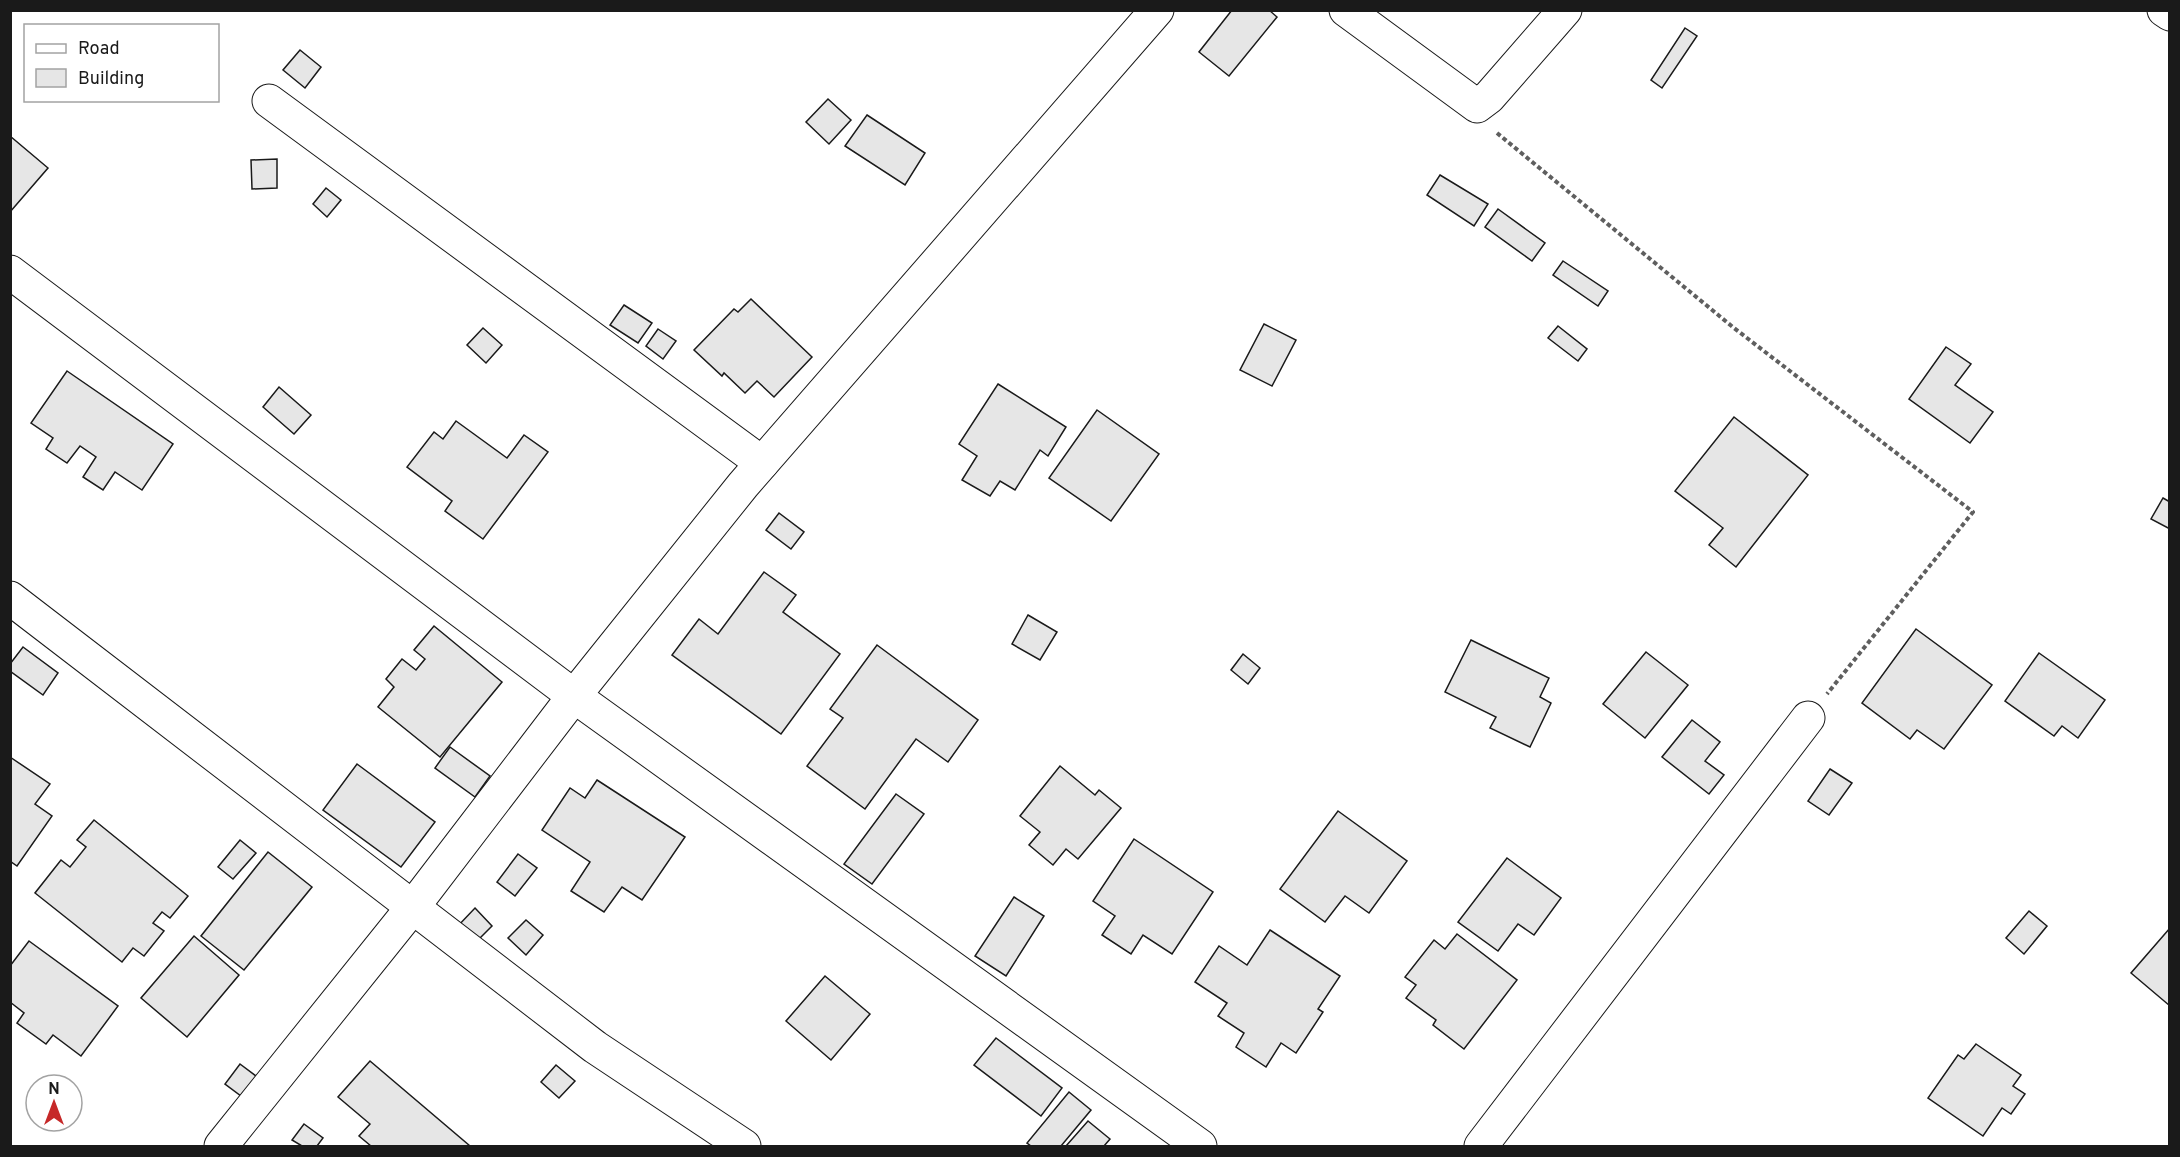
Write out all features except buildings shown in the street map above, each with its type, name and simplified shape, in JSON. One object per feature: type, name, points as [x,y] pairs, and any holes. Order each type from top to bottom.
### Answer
[{"type":"street","points":[[1346,10],[1477,106],[1489,97],[1566,10]]},
{"type":"street","points":[[2164,10],[2169,14]]},
{"type":"street","points":[[221,1146],[412,908],[574,696],[762,463],[1147,13]]},
{"type":"street","points":[[269,101],[762,463]]},
{"type":"street","points":[[10,272],[574,696],[1200,1146]]},
{"type":"street","points":[[10,598],[595,1047],[744,1146]]},
{"type":"street","points":[[1480,1146],[1808,718]]},
{"type":"path","points":[[1477,106],[1501,139],[1734,328],[1973,512],[1808,718]]}]
